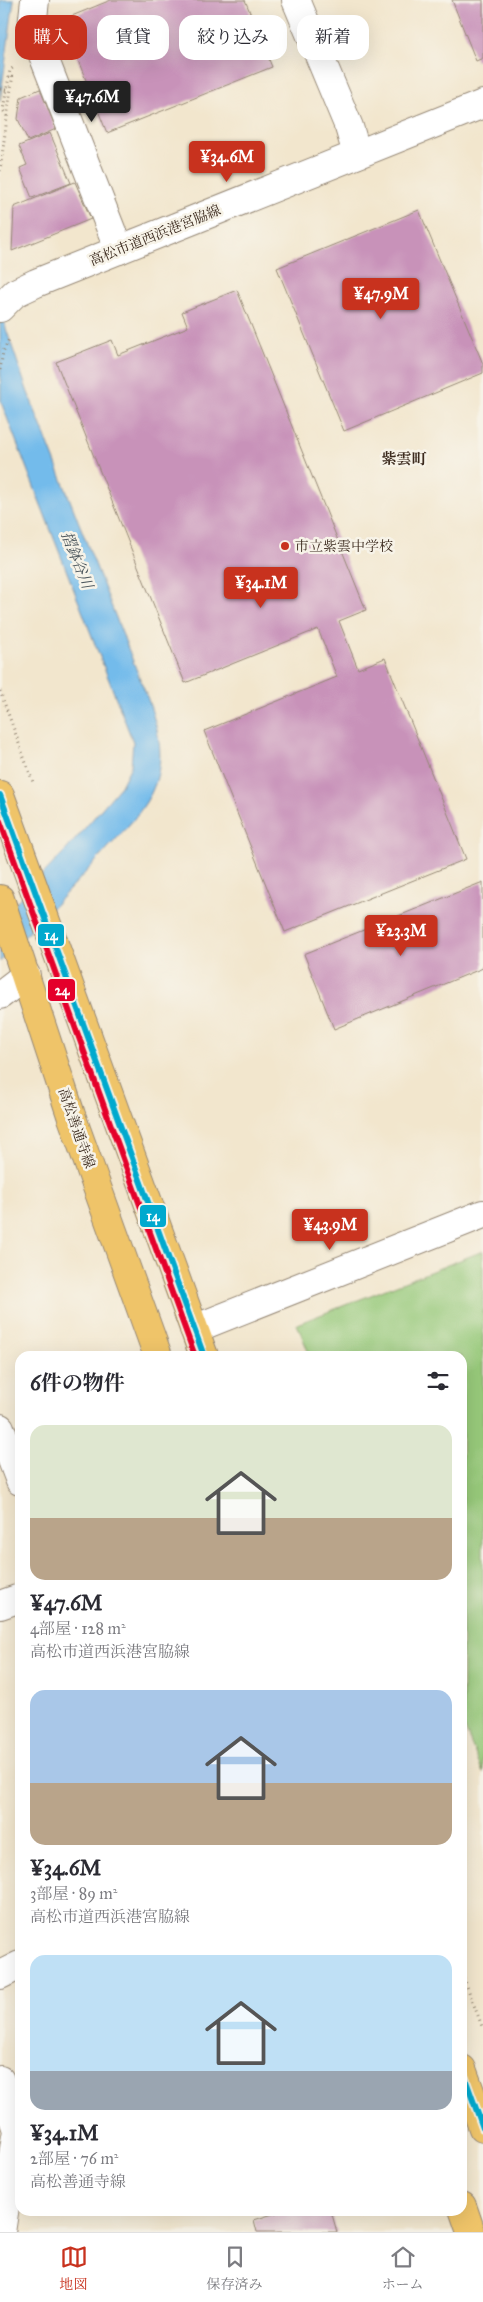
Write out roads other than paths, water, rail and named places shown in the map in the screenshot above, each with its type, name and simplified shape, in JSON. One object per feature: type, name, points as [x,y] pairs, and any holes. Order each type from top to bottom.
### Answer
[{"type":"main road","points":[[0,795],[202,1351]]},
{"type":"main road","name":"高松善通寺線","points":[[0,899],[71,1115],[156,1351]]},
{"type":"main road","points":[[467,2083],[483,2128]]},
{"type":"main road","points":[[465,2216],[471,2232]]},
{"type":"street","points":[[35,0],[32,27],[119,250]]},
{"type":"street","points":[[296,0],[350,127],[358,154]]},
{"type":"street","name":"高松市道西浜港宮脇線","points":[[0,308],[16,293],[36,283],[483,104]]},
{"type":"street","points":[[0,995],[26,975]]},
{"type":"street","points":[[194,1329],[483,1214]]},
{"type":"street","points":[[0,1428],[15,1468]]},
{"type":"street","points":[[0,1605],[15,1600]]},
{"type":"street","points":[[0,1975],[15,1968]]},
{"type":"street","points":[[0,2080],[10,2115]]},
{"type":"street","points":[[1,2232],[15,2143]]},
{"type":"water","points":[[0,0],[14,0],[0,101]]},
{"type":"water","name":"摺鉢谷川","points":[[0,311],[27,390],[149,702],[159,743],[160,763],[155,784],[141,810],[95,863],[0,962],[0,919],[67,849],[121,786],[131,766],[133,742],[1,402]]},
{"type":"place","name":"市立紫雲中学校","points":[[285,546]]},
{"type":"district","name":"紫雲町","points":[[404,459]]}]
